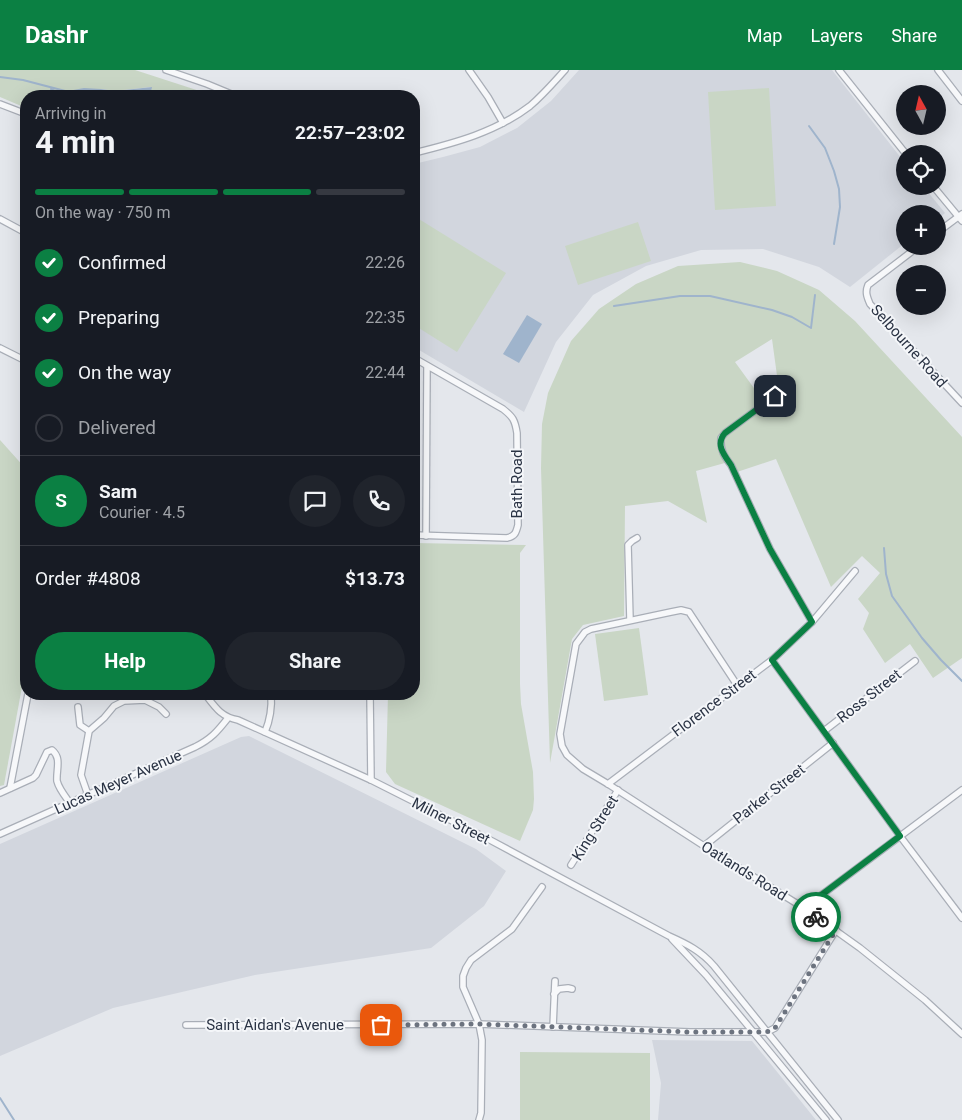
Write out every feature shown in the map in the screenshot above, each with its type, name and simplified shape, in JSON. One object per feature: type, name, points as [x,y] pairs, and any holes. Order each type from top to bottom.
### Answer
[{"type":"street","points":[[166,70],[222,90]]},
{"type":"street","points":[[469,70],[503,123]]},
{"type":"street","points":[[420,152],[450,144],[503,123],[530,106],[565,70]]},
{"type":"street","points":[[839,70],[899,145]]},
{"type":"street","points":[[938,70],[962,101]]},
{"type":"street","points":[[0,104],[20,112]]},
{"type":"street","points":[[941,195],[961,217],[946,227]]},
{"type":"street","points":[[0,219],[20,231]]},
{"type":"street","name":"Selbourne Road","points":[[907,255],[868,285],[866,295],[870,304],[962,404]]},
{"type":"street","points":[[0,348],[20,358]]},
{"type":"street","points":[[420,362],[427,366],[426,536]]},
{"type":"street","name":"Bath Road","points":[[420,536],[507,538],[513,536],[518,525],[517,433],[515,422],[511,415],[427,366]]},
{"type":"street","points":[[775,396],[725,433],[721,438],[722,450],[731,465],[770,549],[812,622]]},
{"type":"street","points":[[637,538],[628,545],[630,620],[681,610],[688,612],[737,685]]},
{"type":"street","name":"Florence Street","points":[[608,784],[772,660],[812,622],[855,571]]},
{"type":"street","name":"Oatlands Road","points":[[630,620],[591,629],[585,632],[576,644],[560,734],[562,746],[567,755],[583,769],[836,930],[925,1000],[962,1034]]},
{"type":"street","points":[[772,660],[962,918]]},
{"type":"street","name":"Ross Street","points":[[824,731],[914,661]]},
{"type":"street","points":[[10,788],[27,700]]},
{"type":"street","points":[[88,795],[80,775],[89,731],[114,706],[124,701],[145,700],[166,714]]},
{"type":"street","points":[[210,700],[228,718]]},
{"type":"street","points":[[265,732],[271,713],[271,700]]},
{"type":"street","points":[[370,700],[371,780]]},
{"type":"street","points":[[78,707],[80,725],[89,731]]},
{"type":"street","name":"Milner Street","points":[[228,718],[238,720],[371,780],[689,945],[706,957],[838,1120]]},
{"type":"street","name":"Lucas Meyer Avenue","points":[[0,834],[201,744],[217,732],[228,718]]},
{"type":"street","name":"Parker Street","points":[[704,846],[833,743]]},
{"type":"street","points":[[0,793],[33,778],[46,752],[52,750],[57,756],[58,761],[57,781],[59,787],[70,803]]},
{"type":"street","name":"King Street","points":[[571,865],[618,790]]},
{"type":"street","points":[[804,908],[962,790]]},
{"type":"street","points":[[479,1120],[481,1113],[482,1040],[479,1024],[463,987],[463,976],[471,960],[512,929],[542,886]]},
{"type":"street","points":[[767,1032],[775,1028],[836,930]]},
{"type":"street","name":"Milner Street","points":[[669,936],[701,969],[826,1120]]},
{"type":"street","points":[[553,1027],[555,981]]},
{"type":"street","points":[[554,994],[558,989],[572,989]]},
{"type":"street","name":"Saint Aidan's Avenue","points":[[186,1025],[479,1024],[767,1032]]},
{"type":"shaded area","points":[[579,70],[832,70],[896,152],[896,195],[930,195],[938,205],[896,205],[896,250],[850,287],[819,267],[763,249],[701,250],[646,266],[593,295],[556,342],[524,412],[420,351],[420,163],[480,147],[517,128],[551,101]]},
{"type":"shaded area","points":[[249,736],[476,849],[506,871],[484,906],[431,948],[255,975],[113,1008],[0,1056],[0,844],[241,737]]},
{"type":"shaded area","points":[[652,1040],[752,1041],[816,1120],[658,1120],[661,1083]]},
{"type":"green space","points":[[0,70],[135,70],[197,90],[151,90],[151,87],[124,90],[20,90],[20,105],[0,97]]},
{"type":"green space","points":[[769,88],[776,206],[715,210],[708,92]]},
{"type":"green space","points":[[420,220],[506,273],[457,352],[420,329]]},
{"type":"green space","points":[[638,222],[651,261],[578,285],[565,246]]},
{"type":"green space","points":[[740,262],[777,271],[819,290],[855,321],[962,437],[962,658],[933,678],[910,644],[885,663],[863,629],[869,613],[858,599],[880,573],[862,556],[831,587],[776,459],[737,472],[732,461],[696,471],[707,523],[668,501],[625,506],[624,616],[583,625],[572,639],[550,763],[541,468],[542,424],[548,393],[571,341],[599,309],[636,284],[678,266]],"holes":[[[772,339],[778,383],[759,395],[735,362]]]},
{"type":"green space","points":[[0,440],[20,462],[20,698],[4,785],[0,786]]},
{"type":"green space","points":[[420,543],[526,545],[520,553],[520,684],[521,704],[533,772],[534,799],[533,810],[520,841],[395,784],[386,772],[388,700],[420,700]]},
{"type":"green space","points":[[639,628],[648,695],[604,701],[595,634]]},
{"type":"green space","points":[[520,1052],[650,1053],[650,1120],[520,1120]]},
{"type":"water","points":[[152,87],[151,90],[124,90]]},
{"type":"water","points":[[84,88],[108,90],[73,90]]},
{"type":"water","points":[[527,315],[542,324],[519,363],[503,354]]},
{"type":"waterway","points":[[0,77],[23,80],[61,90]]},
{"type":"waterway","points":[[809,126],[825,148],[839,189],[840,207],[834,244]]},
{"type":"waterway","points":[[614,306],[680,296],[710,296],[772,310],[792,317],[811,328],[815,295]]},
{"type":"waterway","points":[[884,548],[886,574],[892,596],[922,638],[962,681]]},
{"type":"waterway","points":[[0,1098],[14,1120]]},
{"type":"way so far","points":[[381,1025],[479,1024],[690,1032],[767,1032],[775,1028],[836,930],[816,917]]},
{"type":"route","points":[[775,396],[725,433],[721,438],[720,444],[724,456],[731,465],[770,549],[812,622],[772,660],[900,836],[804,908],[816,917]]}]
